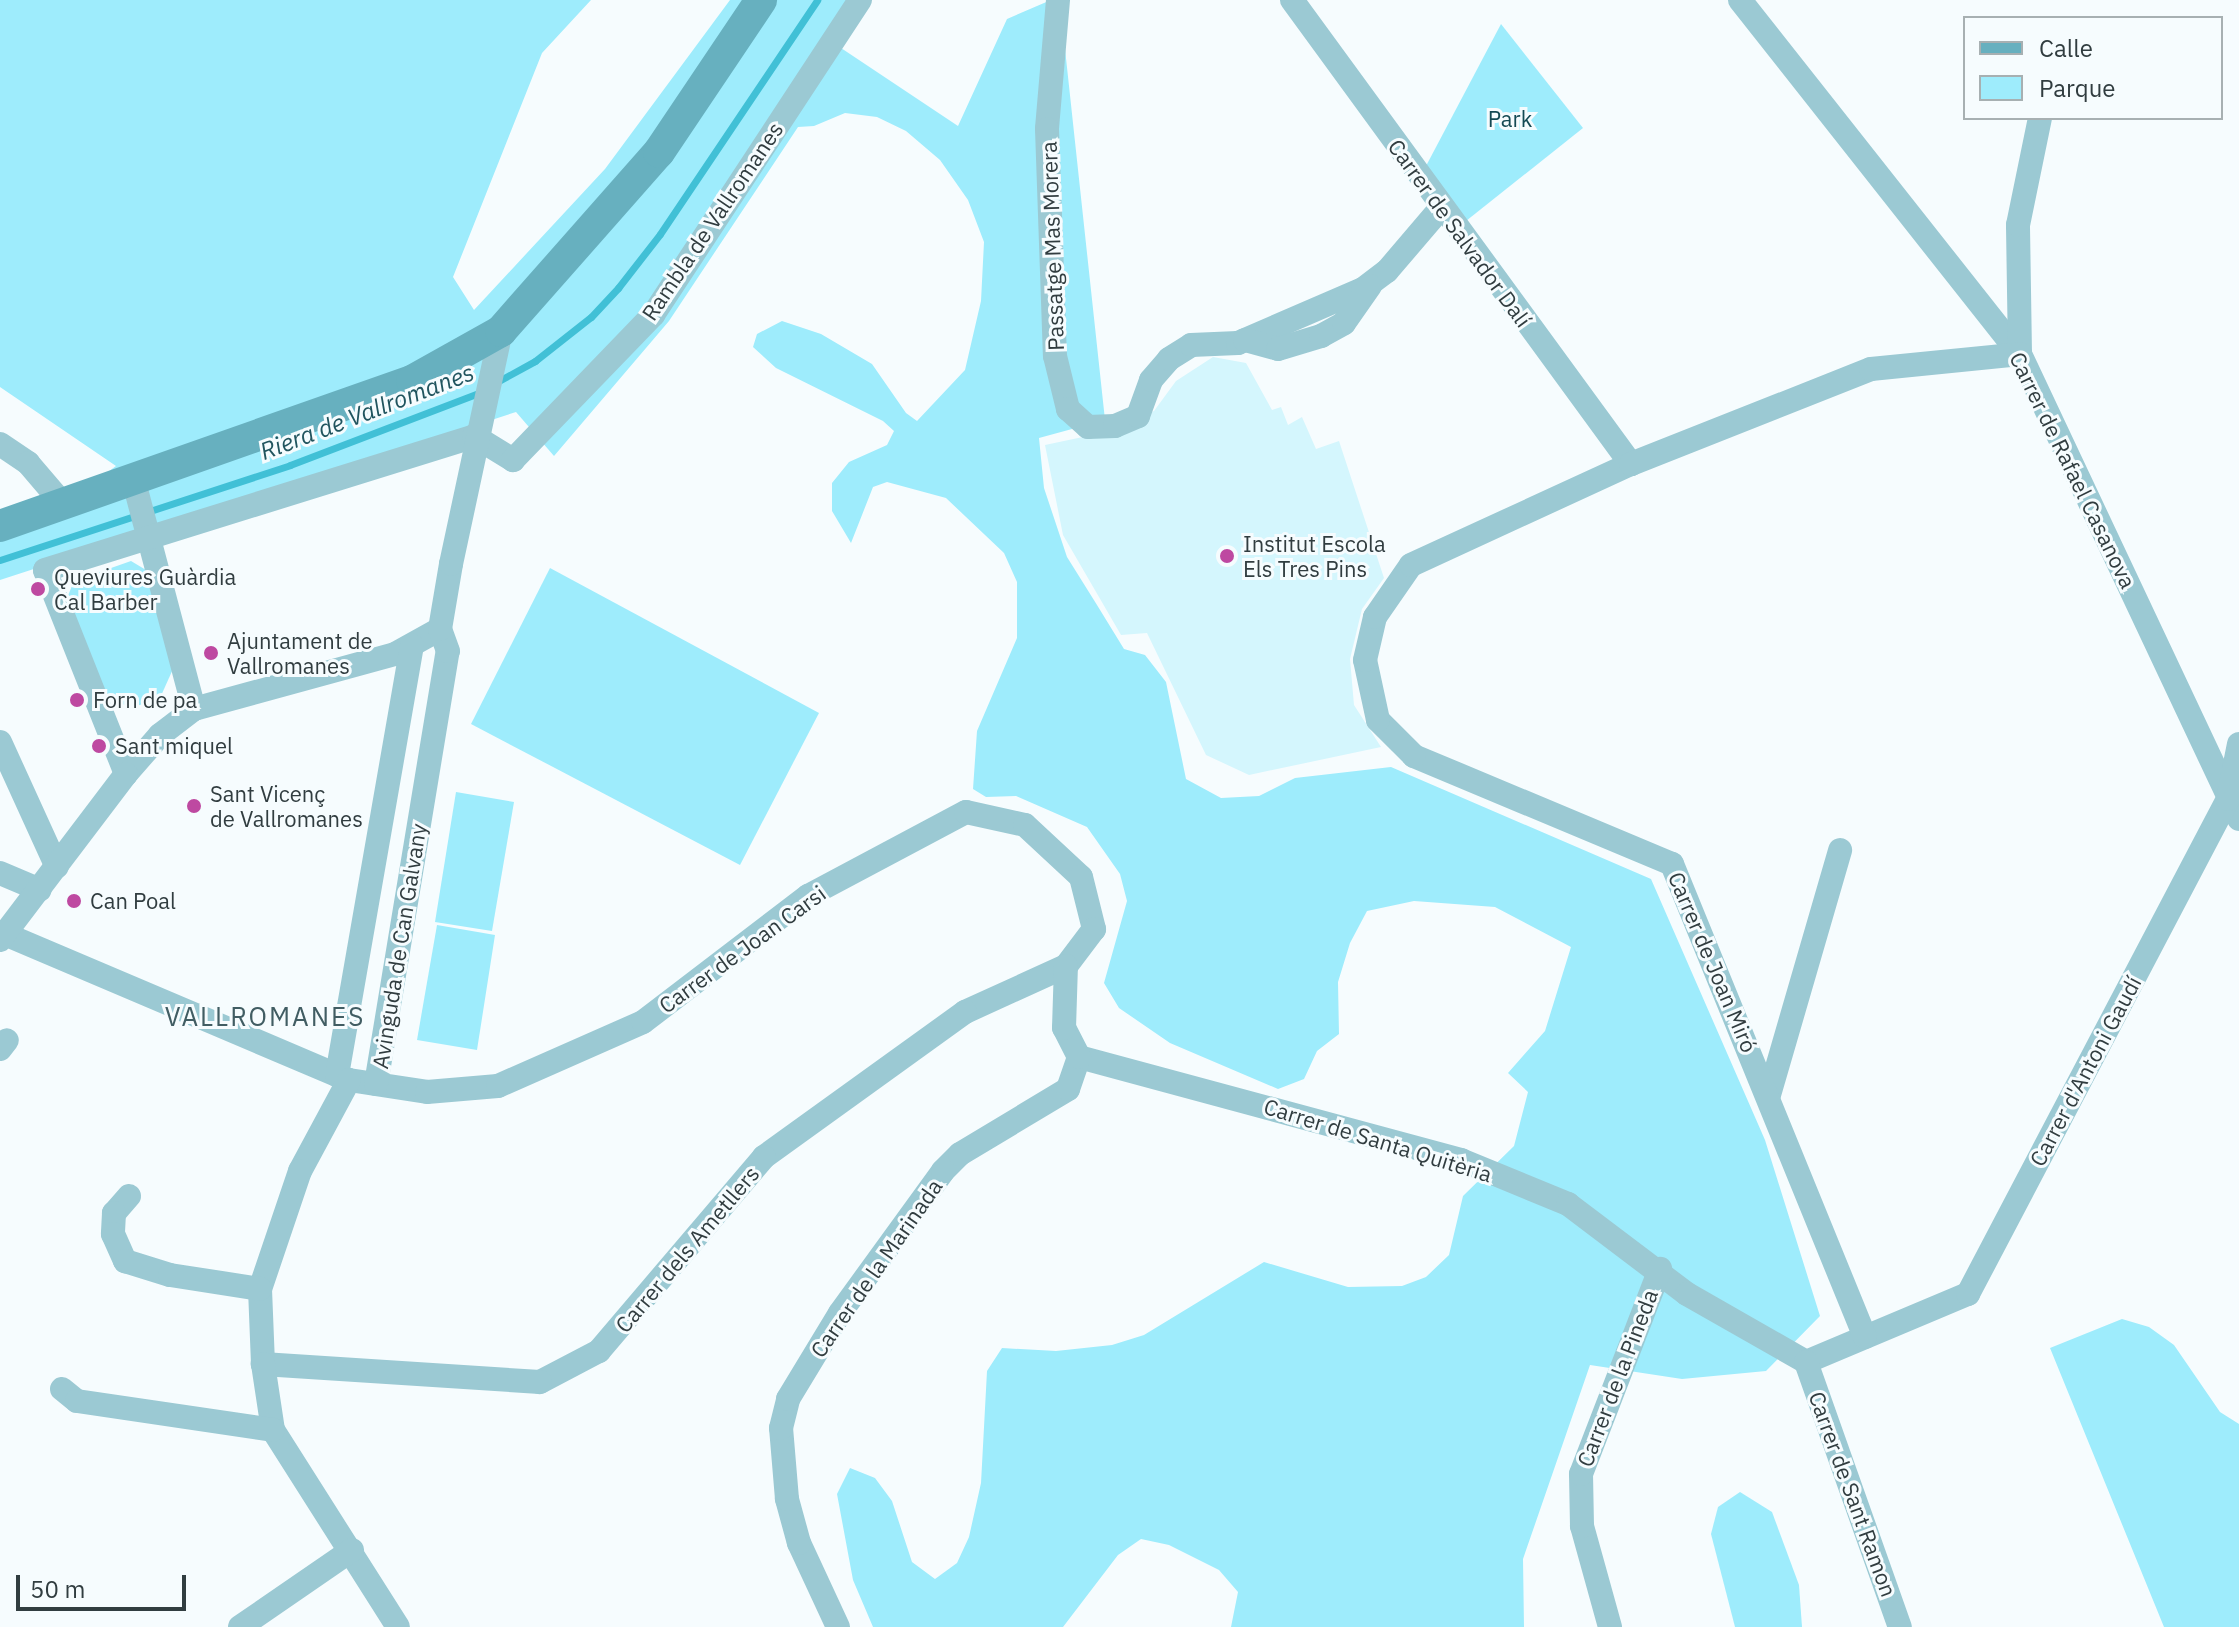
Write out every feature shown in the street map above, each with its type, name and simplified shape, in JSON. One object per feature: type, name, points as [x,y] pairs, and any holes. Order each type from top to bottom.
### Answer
[{"type":"street","points":[[0,526],[134,482],[412,381],[501,331],[659,152],[761,0]]},
{"type":"street","name":"Rambla de Vallromanes","points":[[474,436],[513,460],[653,315],[860,0]]},
{"type":"street","name":"Passatge Mas Morera","points":[[1058,0],[1047,129],[1055,356],[1068,409],[1088,427],[1115,426],[1138,416],[1151,380],[1169,359],[1191,345],[1245,340],[1325,309],[1374,281],[1440,209]]},
{"type":"street","name":"Carrer de Salvador Dalí","points":[[1292,0],[1440,209],[1631,464]]},
{"type":"street","name":"Carrer de Rafael Casanova","points":[[1740,0],[2020,354],[2233,809]]},
{"type":"street","points":[[1631,464],[1871,369],[2020,354],[2018,225],[2040,120]]},
{"type":"street","name":"Avinguda de Can Galvany","points":[[343,1077],[376,1084],[448,651],[440,629],[474,436],[501,331]]},
{"type":"street","points":[[126,774],[45,570],[150,540],[474,436]]},
{"type":"street","points":[[0,444],[28,463],[63,504]]},
{"type":"street","name":"Carrer de Joan Miró","points":[[1631,464],[1411,565],[1375,617],[1365,660],[1378,720],[1414,756],[1672,864],[1769,1095],[1865,1337]]},
{"type":"street","points":[[134,482],[194,709]]},
{"type":"street","points":[[343,1077],[4,937],[126,774],[160,735],[194,709],[412,645],[440,629]]},
{"type":"street","name":"Avinguda de Can Galvany","points":[[398,1627],[352,1550],[273,1430],[263,1364],[260,1289],[300,1171],[343,1077],[412,645]]},
{"type":"street","points":[[0,742],[57,867]]},
{"type":"street","name":"Carrer d'Antoni Gaudí","points":[[1865,1337],[1968,1294],[2233,809],[2239,744]]},
{"type":"street","name":"Carrer de Joan Carsi","points":[[376,1084],[427,1092],[498,1086],[643,1022],[808,896],[966,812],[1025,825],[1081,877],[1094,929],[1066,966]]},
{"type":"street","points":[[1769,1095],[1840,850]]},
{"type":"street","points":[[0,873],[40,890]]},
{"type":"street","points":[[1066,966],[1064,1028],[1079,1057]]},
{"type":"street","name":"Carrer dels Ametllers","points":[[263,1364],[540,1382],[599,1351],[764,1157],[965,1012],[1066,966]]},
{"type":"street","name":"Carrer de Santa Quitèria","points":[[1079,1057],[1461,1160],[1568,1204],[1660,1269],[1687,1294],[1806,1362]]},
{"type":"street","name":"Carrer de la Marinada","points":[[838,1627],[799,1543],[787,1499],[781,1428],[788,1399],[840,1313],[943,1171],[960,1154],[1068,1089],[1079,1057]]},
{"type":"street","points":[[129,1196],[114,1213],[113,1234],[125,1261],[170,1275],[260,1289]]},
{"type":"street","name":"Carrer de la Pineda","points":[[1610,1627],[1582,1526],[1581,1474],[1660,1269]]},
{"type":"street","points":[[1806,1362],[1865,1337]]},
{"type":"street","name":"Carrer de Sant Ramon","points":[[1806,1362],[1900,1627]]},
{"type":"street","points":[[62,1389],[77,1401],[273,1430]]},
{"type":"street","points":[[240,1627],[352,1550]]},
{"type":"shaded area","name":"Institut Escola Els Tres Pins","points":[[1213,357],[1246,363],[1272,410],[1281,407],[1288,425],[1302,417],[1316,449],[1339,441],[1384,578],[1362,609],[1350,659],[1354,705],[1381,747],[1249,775],[1206,755],[1147,633],[1121,635],[1063,535],[1045,445],[1097,434],[1154,411],[1176,381]]},
{"type":"green space","points":[[0,0],[591,0],[542,53],[453,277],[474,310],[605,169],[730,0],[852,0],[826,38],[958,126],[1007,19],[1051,0],[1062,21],[1105,420],[1039,438],[1044,488],[1067,557],[1124,649],[1145,655],[1166,682],[1186,779],[1221,798],[1259,796],[1295,778],[1391,767],[1651,879],[1765,1140],[1820,1316],[1766,1371],[1682,1379],[1590,1365],[1523,1559],[1524,1627],[1231,1627],[1238,1592],[1219,1570],[1169,1545],[1141,1539],[1118,1555],[1063,1627],[873,1627],[853,1580],[837,1494],[850,1468],[875,1478],[892,1501],[912,1562],[935,1579],[957,1563],[969,1537],[981,1483],[987,1371],[1002,1348],[1056,1351],[1112,1345],[1144,1335],[1264,1262],[1348,1287],[1402,1286],[1426,1277],[1449,1255],[1463,1196],[1514,1146],[1528,1092],[1508,1073],[1545,1031],[1571,947],[1495,907],[1414,901],[1367,911],[1350,943],[1338,982],[1339,1034],[1317,1051],[1304,1079],[1278,1089],[1170,1043],[1119,1008],[1104,983],[1127,901],[1120,874],[1087,827],[1016,796],[986,797],[973,789],[977,731],[1017,638],[1017,582],[1004,553],[946,498],[887,482],[873,487],[851,543],[832,511],[832,483],[849,462],[887,445],[894,431],[883,421],[776,368],[753,347],[757,334],[782,321],[821,334],[872,364],[906,413],[917,421],[965,370],[981,301],[984,242],[968,200],[940,160],[906,131],[877,117],[845,113],[814,126],[798,127],[669,321],[554,456],[516,412],[0,580],[0,517],[89,486],[116,466],[0,387]]},
{"type":"green space","name":"Park","points":[[1501,24],[1583,128],[1466,221],[1426,166]]},
{"type":"green space","points":[[131,561],[146,570],[173,669],[160,698],[131,708],[105,696],[67,598],[74,581]]},
{"type":"green space","points":[[550,568],[819,713],[740,865],[471,724]]},
{"type":"green space","points":[[456,792],[514,802],[492,931],[435,922]]},
{"type":"green space","points":[[437,925],[495,935],[477,1050],[417,1040]]},
{"type":"green space","points":[[2122,1319],[2149,1327],[2174,1345],[2220,1412],[2239,1424],[2239,1627],[2164,1627],[2050,1348]]},
{"type":"green space","points":[[1740,1492],[1772,1512],[1799,1585],[1802,1627],[1735,1627],[1711,1534],[1718,1507]]},
{"type":"waterway","name":"Riera de Vallromanes","points":[[495,383],[535,361],[591,317],[618,288],[660,234],[817,0]]},
{"type":"waterway","name":"Riera de Vallromanes","points":[[0,560],[290,465],[481,392]]},
{"type":"place","name":"Institut Escola Els Tres Pins","points":[[1227,556]]},
{"type":"place","name":"Queviures Guàrdia Cal Barber","points":[[38,589]]},
{"type":"place","name":"Ajuntament de Vallromanes","points":[[211,653]]},
{"type":"place","name":"Forn de pa","points":[[77,700]]},
{"type":"place","name":"Sant miquel","points":[[99,746]]},
{"type":"place","name":"Sant Vicenç de Vallromanes","points":[[194,806]]},
{"type":"place","name":"Can Poal","points":[[74,901]]},
{"type":"district","name":"VALLROMANES","points":[[265,1017]]}]
